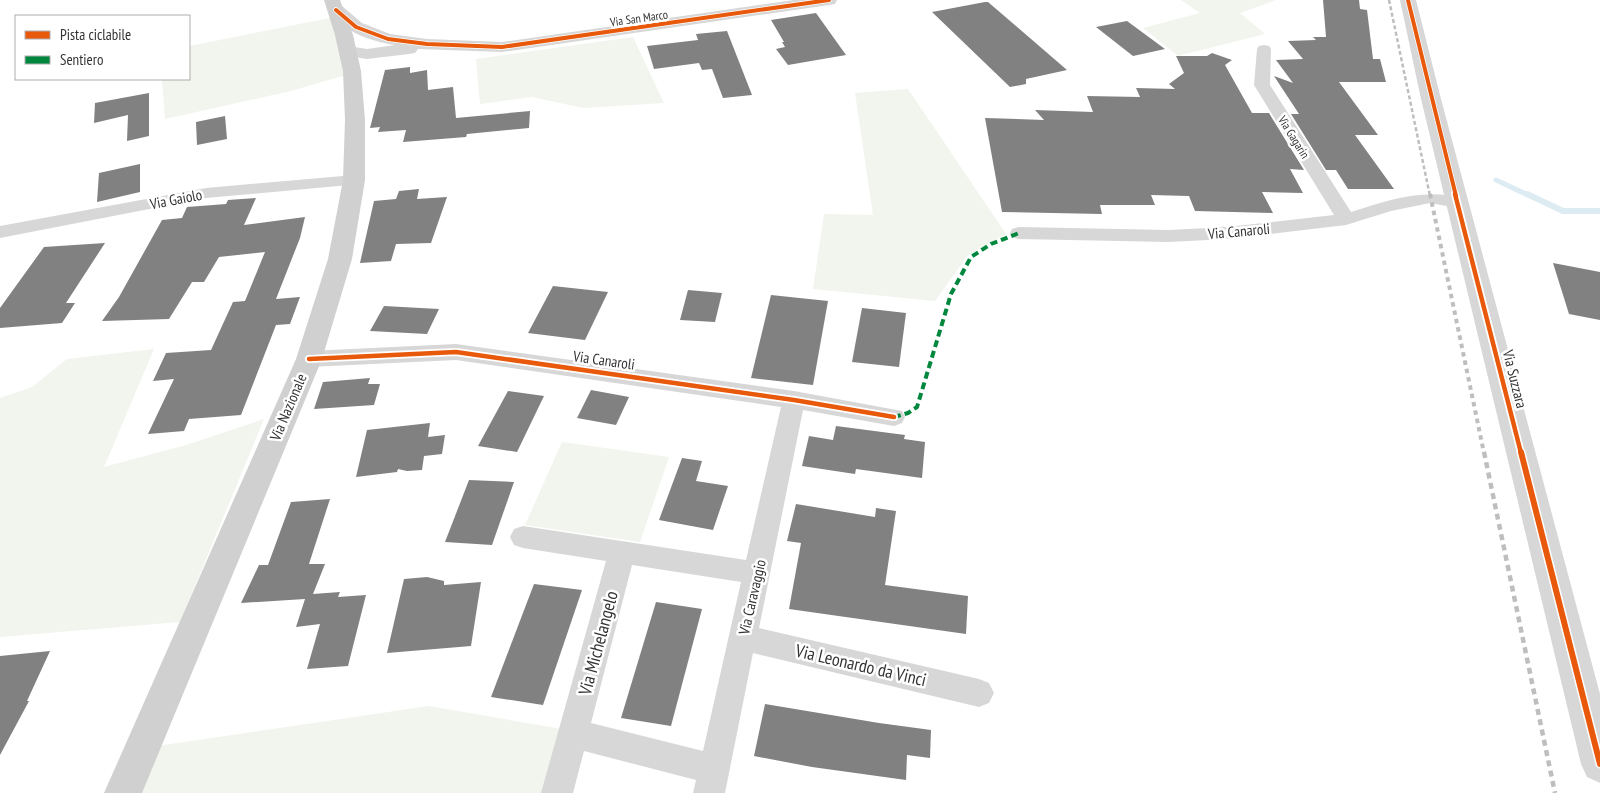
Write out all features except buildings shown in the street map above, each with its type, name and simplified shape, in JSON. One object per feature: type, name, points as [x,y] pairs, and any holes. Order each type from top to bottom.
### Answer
[{"type":"main road","name":"Via Nazionale","points":[[123,793],[309,359],[340,259],[354,180],[355,120],[349,57],[334,5]]},
{"type":"street","name":"Via San Marco","points":[[349,57],[372,39],[394,45],[502,47],[829,0]]},
{"type":"street","name":"Via Suzzara","points":[[1408,0],[1457,202],[1600,764]]},
{"type":"street","name":"Via San Marco","points":[[334,5],[357,28],[394,45]]},
{"type":"street","name":"Via San Marco","points":[[349,57],[371,59],[394,45]]},
{"type":"street","name":"Via Gagarin","points":[[1264,49],[1262,86],[1346,219]]},
{"type":"street","name":"Via Gaiolo","points":[[0,232],[206,193],[354,180]]},
{"type":"street","name":"Via Canaroli","points":[[1018,233],[1169,236],[1227,233],[1346,219],[1408,201],[1430,198],[1457,202]]},
{"type":"street","name":"Via Canaroli","points":[[309,359],[456,352],[794,400],[894,417]]},
{"type":"street","name":"Via Caravaggio","points":[[711,781],[758,573],[794,400]]},
{"type":"street","points":[[523,536],[758,573]]},
{"type":"street","name":"Via Michelangelo","points":[[557,793],[622,552]]},
{"type":"street","name":"Via Leonardo da Vinci","points":[[743,637],[978,693]]},
{"type":"street","points":[[573,733],[711,781]]},
{"type":"shaded area","points":[[1181,0],[1276,0],[1240,13],[1265,34],[1178,56],[1143,28],[1200,13]]},
{"type":"shaded area","points":[[335,17],[349,74],[291,91],[165,119],[162,80],[190,80],[190,46]]},
{"type":"shaded area","points":[[633,37],[664,103],[583,108],[532,97],[480,104],[476,59]]},
{"type":"shaded area","points":[[908,89],[1006,234],[968,255],[935,301],[813,289],[824,214],[873,215],[855,93]]},
{"type":"shaded area","points":[[154,349],[104,467],[186,445],[264,419],[180,622],[0,637],[0,398],[32,387],[67,359]]},
{"type":"shaded area","points":[[562,442],[669,457],[640,542],[525,525]]},
{"type":"shaded area","points":[[429,706],[568,730],[551,793],[139,793],[157,746]]},
{"type":"waterway","points":[[1496,180],[1530,196]]},
{"type":"waterway","points":[[1527,194],[1563,211],[1600,211]]},
{"type":"railway","points":[[1389,0],[1430,196]]},
{"type":"railway","points":[[1430,194],[1484,453]]},
{"type":"railway","points":[[1484,452],[1555,793]]},
{"type":"marked path","points":[[894,417],[908,413],[917,407],[951,294],[971,257],[991,244],[1019,233]]},
{"type":"cycle path","points":[[336,10],[356,27],[370,34],[388,39],[468,47],[502,47],[829,0]]},
{"type":"cycle path","points":[[1408,0],[1431,99],[1600,764]]},
{"type":"cycle path","points":[[309,359],[456,352],[794,400],[894,417]]}]
